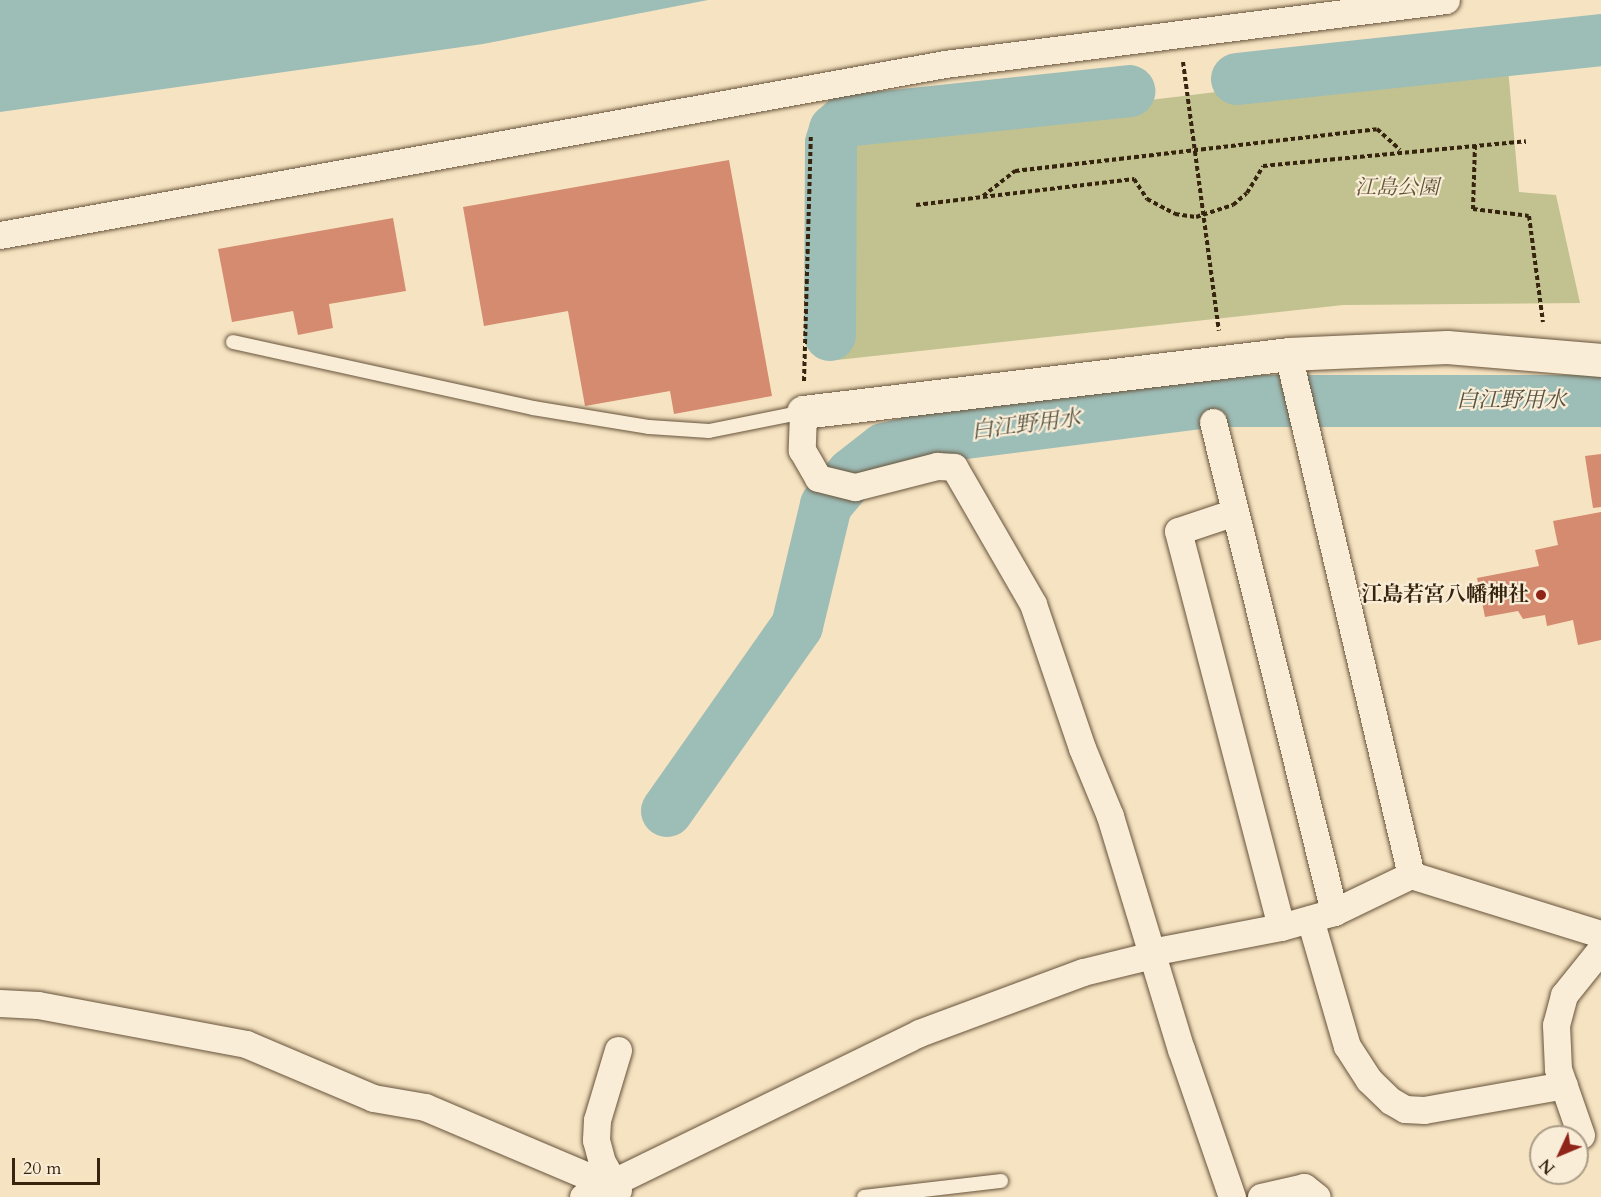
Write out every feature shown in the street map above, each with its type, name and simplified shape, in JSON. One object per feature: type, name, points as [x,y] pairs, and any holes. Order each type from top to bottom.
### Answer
[{"type":"street","points":[[0,235],[945,64],[1178,32],[1446,0]]},
{"type":"street","points":[[1232,1197],[1152,954],[1110,816],[1033,604],[954,467],[937,466],[855,487],[818,478],[801,450],[803,412],[1288,354],[1447,347],[1601,360]]},
{"type":"street","points":[[1288,354],[1411,875]]},
{"type":"street","points":[[1213,422],[1235,512],[1322,915],[1347,1046],[1369,1080],[1391,1101],[1405,1109],[1424,1110],[1564,1085]]},
{"type":"street","points":[[1235,512],[1178,531],[1281,927]]},
{"type":"street","points":[[583,1197],[618,1188],[816,1081],[919,1033],[1083,972],[1152,954],[1281,927],[1322,915],[1411,875],[1601,934]]},
{"type":"street","points":[[1578,1125],[1558,1069],[1556,1026],[1564,995],[1601,949]]},
{"type":"street","points":[[0,1003],[38,1005],[246,1044],[373,1098],[425,1107],[618,1188]]},
{"type":"street","points":[[618,1050],[596,1130],[602,1162],[618,1188]]},
{"type":"street","points":[[1261,1197],[1304,1187],[1317,1197]]},
{"type":"lane","points":[[233,342],[523,405],[649,427],[709,431],[803,412]]},
{"type":"lane","points":[[864,1197],[1001,1181]]},
{"type":"path","points":[[1178,32],[1197,150],[1220,331]]},
{"type":"path","points":[[983,197],[1015,171],[1377,129],[1400,151]]},
{"type":"path","points":[[803,412],[812,135]]},
{"type":"path","points":[[916,204],[1134,179],[1147,199],[1162,208],[1189,217],[1206,216],[1233,205],[1247,193],[1263,166],[1400,151],[1526,141]]},
{"type":"path","points":[[1476,145],[1473,208],[1529,216],[1543,322]]},
{"type":"green space","name":"江島公園","points":[[1507,57],[1519,192],[1556,195],[1580,303],[1343,305],[837,360],[843,137]]},
{"type":"water","points":[[0,0],[708,0],[483,44],[0,112]]},
{"type":"building","points":[[729,160],[772,396],[674,414],[670,391],[585,406],[568,311],[484,326],[463,207]]},
{"type":"building","points":[[393,218],[406,291],[329,304],[333,328],[298,335],[293,311],[232,322],[218,249]]},
{"type":"building","points":[[1601,454],[1601,507],[1593,508],[1585,456]]},
{"type":"building","name":"江島若宮八幡神社","points":[[1601,512],[1601,640],[1578,645],[1573,620],[1547,626],[1545,615],[1523,619],[1518,611],[1485,617],[1477,578],[1539,566],[1535,550],[1558,545],[1553,521]]},
{"type":"waterway","points":[[1237,79],[1601,40]]},
{"type":"waterway","points":[[830,335],[831,143],[835,130],[845,121],[1129,91]]},
{"type":"waterway","name":"白江野用水","points":[[667,811],[797,626],[826,505],[852,474],[884,449],[934,437],[1216,401],[1601,401]]},
{"type":"place","name":"江島若宮八幡神社","points":[[1541,595]]}]
